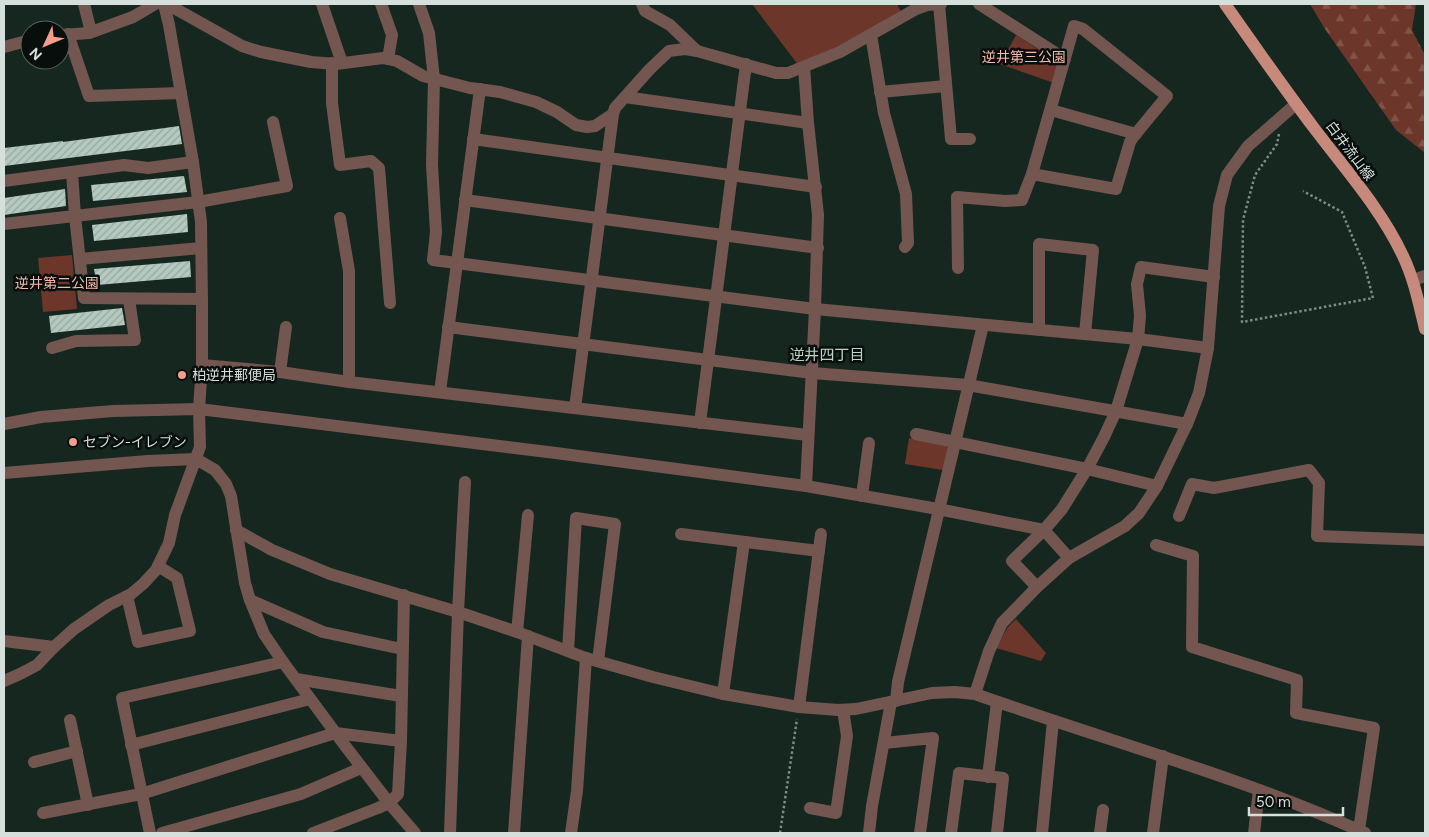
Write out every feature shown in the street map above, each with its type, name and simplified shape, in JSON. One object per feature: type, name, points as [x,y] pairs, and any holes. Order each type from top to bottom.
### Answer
[{"type":"main road","name":"白井流山線","points":[[1225,4],[1296,104],[1375,209],[1403,256],[1413,280],[1425,329]]},
{"type":"street","points":[[84,4],[92,32]]},
{"type":"street","points":[[70,34],[92,32],[133,17],[155,4]]},
{"type":"street","points":[[166,4],[242,46],[262,52],[311,62],[337,63],[378,58],[388,59],[396,61],[423,76],[500,92],[541,104],[576,125],[586,127],[595,126],[613,114]]},
{"type":"street","points":[[4,681],[36,665],[74,629],[143,584],[158,566],[169,543],[175,515],[200,447],[199,409],[202,364],[201,222],[193,162],[166,4]]},
{"type":"street","points":[[322,4],[337,63],[332,103],[340,165],[371,161],[379,168],[390,303]]},
{"type":"street","points":[[381,4],[392,34],[388,59]]},
{"type":"street","points":[[419,4],[429,33],[434,79],[432,165],[436,232],[433,260],[815,309],[1138,339],[1208,348]]},
{"type":"street","points":[[642,4],[645,11],[670,26],[697,51]]},
{"type":"street","points":[[575,408],[613,114],[615,108],[669,51],[685,49],[697,51],[776,72],[788,73],[840,52],[916,9],[927,5],[940,4],[951,139],[970,139]]},
{"type":"street","points":[[979,4],[1065,59]]},
{"type":"street","points":[[958,268],[957,197],[1005,201],[1022,200],[1032,174],[1074,26],[1083,28],[1167,96],[1130,142],[1116,189],[1032,174]]},
{"type":"street","points":[[871,35],[884,113],[906,194],[908,242],[905,247]]},
{"type":"street","points":[[4,47],[20,43]]},
{"type":"street","points":[[70,49],[89,96],[181,94]]},
{"type":"street","points":[[700,423],[746,64]]},
{"type":"street","points":[[804,67],[818,215],[806,486]]},
{"type":"street","points":[[880,92],[946,86]]},
{"type":"street","points":[[440,392],[480,89]]},
{"type":"street","points":[[625,97],[808,123]]},
{"type":"street","points":[[975,694],[988,651],[1002,623],[1037,586],[1069,558],[1125,526],[1139,513],[1157,486],[1187,424],[1199,393],[1208,348],[1219,206],[1227,176],[1248,146],[1296,104]]},
{"type":"street","points":[[1051,110],[1136,134]]},
{"type":"street","points":[[4,224],[198,202],[287,186],[273,122]]},
{"type":"street","points":[[473,139],[816,187]]},
{"type":"street","points":[[4,181],[124,165],[148,168],[193,162]]},
{"type":"street","points":[[72,172],[84,298],[202,299]]},
{"type":"street","points":[[465,200],[818,248]]},
{"type":"street","points":[[340,218],[350,270],[349,382]]},
{"type":"street","points":[[1039,330],[1039,244],[1093,250],[1085,334]]},
{"type":"street","points":[[80,259],[201,248]]},
{"type":"street","points":[[1037,586],[1012,561],[1044,530],[1062,509],[1087,469],[1116,411],[1138,339],[1140,316],[1137,284],[1141,267],[1214,277]]},
{"type":"street","points":[[1413,280],[1425,276]]},
{"type":"street","points":[[52,348],[76,341],[135,340],[129,298]]},
{"type":"street","points":[[868,833],[893,702],[983,325]]},
{"type":"street","points":[[280,372],[286,327]]},
{"type":"street","points":[[448,327],[812,373],[968,385],[1187,424]]},
{"type":"street","points":[[202,364],[808,435]]},
{"type":"street","points":[[4,424],[40,417],[113,411],[199,409],[556,453],[806,486],[1044,530],[1069,558]]},
{"type":"street","points":[[916,434],[1087,469],[1157,486]]},
{"type":"street","points":[[862,496],[869,443]]},
{"type":"street","points":[[4,473],[196,459],[215,470],[226,484],[231,496],[245,583],[264,634],[361,768],[412,832]]},
{"type":"street","points":[[1180,516],[1192,484],[1214,488],[1309,470],[1319,483],[1317,536],[1425,540]]},
{"type":"street","points":[[450,833],[465,482]]},
{"type":"street","points":[[514,833],[528,515]]},
{"type":"street","points":[[568,651],[576,518],[615,524],[592,659],[571,833]]},
{"type":"street","points":[[236,530],[272,550],[330,574],[458,612],[568,651],[653,677],[722,694],[799,707],[842,710],[856,709],[932,693],[955,692],[975,694],[1162,756],[1301,805],[1355,831],[1374,728],[1296,713],[1297,680],[1192,647],[1194,556],[1156,544]]},
{"type":"street","points":[[681,534],[819,551]]},
{"type":"street","points":[[799,707],[821,534]]},
{"type":"street","points":[[722,694],[744,542]]},
{"type":"street","points":[[127,596],[138,642],[190,631],[177,578],[158,566]]},
{"type":"street","points":[[313,833],[389,803],[398,794],[404,595]]},
{"type":"street","points":[[250,600],[323,632],[402,649]]},
{"type":"street","points":[[4,641],[54,647]]},
{"type":"street","points":[[150,833],[122,698],[283,662]]},
{"type":"street","points":[[296,679],[401,696]]},
{"type":"street","points":[[131,745],[310,699]]},
{"type":"street","points":[[988,777],[997,702]]},
{"type":"street","points":[[810,808],[836,813],[847,736],[842,710]]},
{"type":"street","points":[[70,720],[88,804]]},
{"type":"street","points":[[1042,833],[1053,721]]},
{"type":"street","points":[[43,813],[141,794],[335,733],[401,740]]},
{"type":"street","points":[[884,744],[933,738],[920,833]]},
{"type":"street","points":[[34,762],[77,751]]},
{"type":"street","points":[[1152,833],[1162,756]]},
{"type":"street","points":[[162,833],[301,794],[361,768]]},
{"type":"street","points":[[950,833],[958,774],[1003,778],[996,833]]},
{"type":"street","points":[[1254,833],[1259,790]]},
{"type":"street","points":[[1100,833],[1103,810]]},
{"type":"path","points":[[1283,116],[1277,144],[1255,175],[1243,220],[1242,322],[1373,298],[1365,267],[1342,212],[1303,191]]},
{"type":"path","points":[[780,833],[799,707]]},
{"type":"green space","points":[[752,4],[897,4],[901,12],[837,50],[799,66]]},
{"type":"green space","points":[[1310,4],[1416,4],[1412,30],[1425,55],[1425,153],[1396,130],[1325,29]]},
{"type":"green space","name":"逆井第三公園","points":[[1016,35],[1056,61],[1058,67],[1054,83],[1000,64]]},
{"type":"green space","name":"逆井第二公園","points":[[72,255],[77,309],[43,312],[38,258]]},
{"type":"green space","points":[[909,438],[945,444],[948,448],[943,470],[905,464]]},
{"type":"green space","points":[[1016,619],[1046,653],[1041,661],[996,648],[1008,627]]},
{"type":"building","points":[[179,126],[182,144],[4,166],[4,148]]},
{"type":"building","points":[[184,176],[187,192],[93,201],[91,185]]},
{"type":"building","points":[[65,189],[66,206],[4,215],[4,198]]},
{"type":"building","points":[[187,214],[188,232],[94,241],[92,225]]},
{"type":"building","points":[[190,261],[191,277],[97,285],[94,269]]},
{"type":"building","points":[[122,308],[125,325],[51,333],[49,316]]},
{"type":"place","name":"柏逆井郵便局","points":[[182,375]]},
{"type":"place","name":"セブン-イレブン","points":[[73,442]]},
{"type":"district","name":"逆井四丁目","points":[[827,355]]}]
